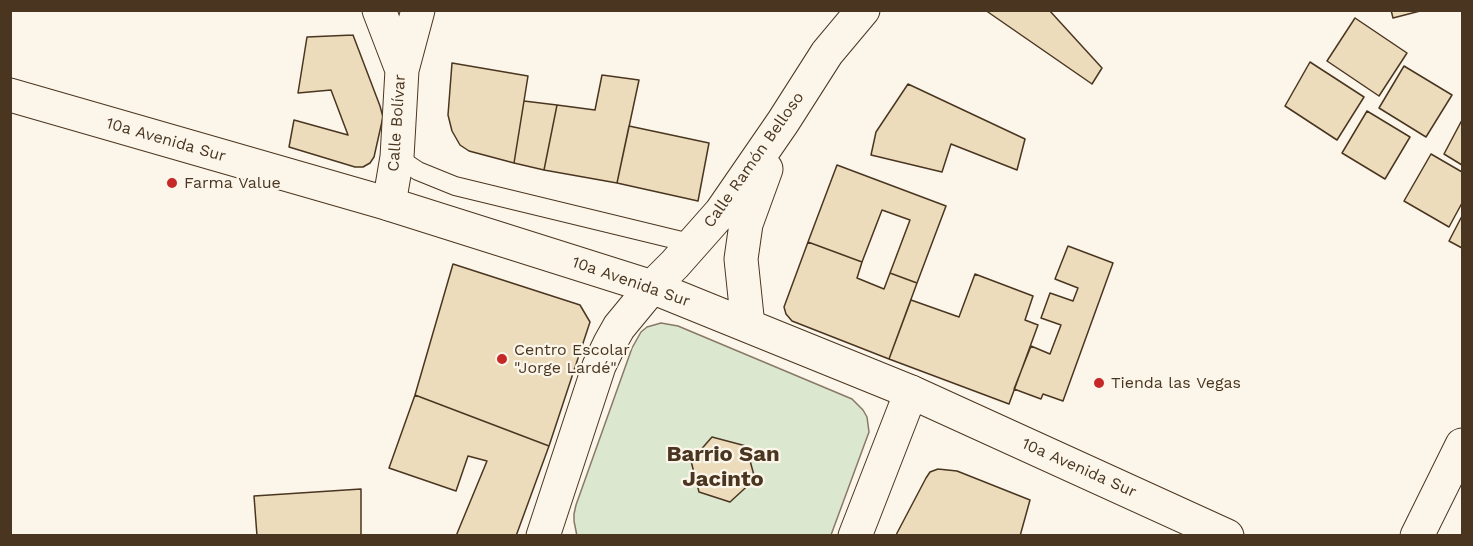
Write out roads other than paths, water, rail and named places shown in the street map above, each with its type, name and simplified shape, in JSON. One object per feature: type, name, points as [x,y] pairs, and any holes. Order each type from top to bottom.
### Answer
[{"type":"main road","name":"Calle Bolívar","points":[[380,10],[402,70],[397,157],[388,204]]},
{"type":"main road","points":[[402,70],[418,10]]},
{"type":"main road","name":"Calle Ramón Belloso","points":[[543,536],[599,366],[619,327],[652,287],[721,212],[827,53],[863,10]]},
{"type":"main road","name":"10a Avenida Sur","points":[[10,95],[388,204],[652,287],[911,392],[1227,536]]},
{"type":"main road","points":[[748,326],[741,259],[746,224],[783,122]]},
{"type":"main road","points":[[855,536],[911,392]]},
{"type":"main road","points":[[1417,536],[1462,445]]},
{"type":"lane","points":[[397,157],[418,171],[455,186],[694,244]]},
{"type":"place","name":"Farma Value","points":[[172,183]]},
{"type":"place","name":"Centro Escolar \"Jorge Lardé\"","points":[[502,359]]},
{"type":"place","name":"Tienda las Vegas","points":[[1099,383]]},
{"type":"district","name":"Barrio San Jacinto","points":[[723,468]]}]
